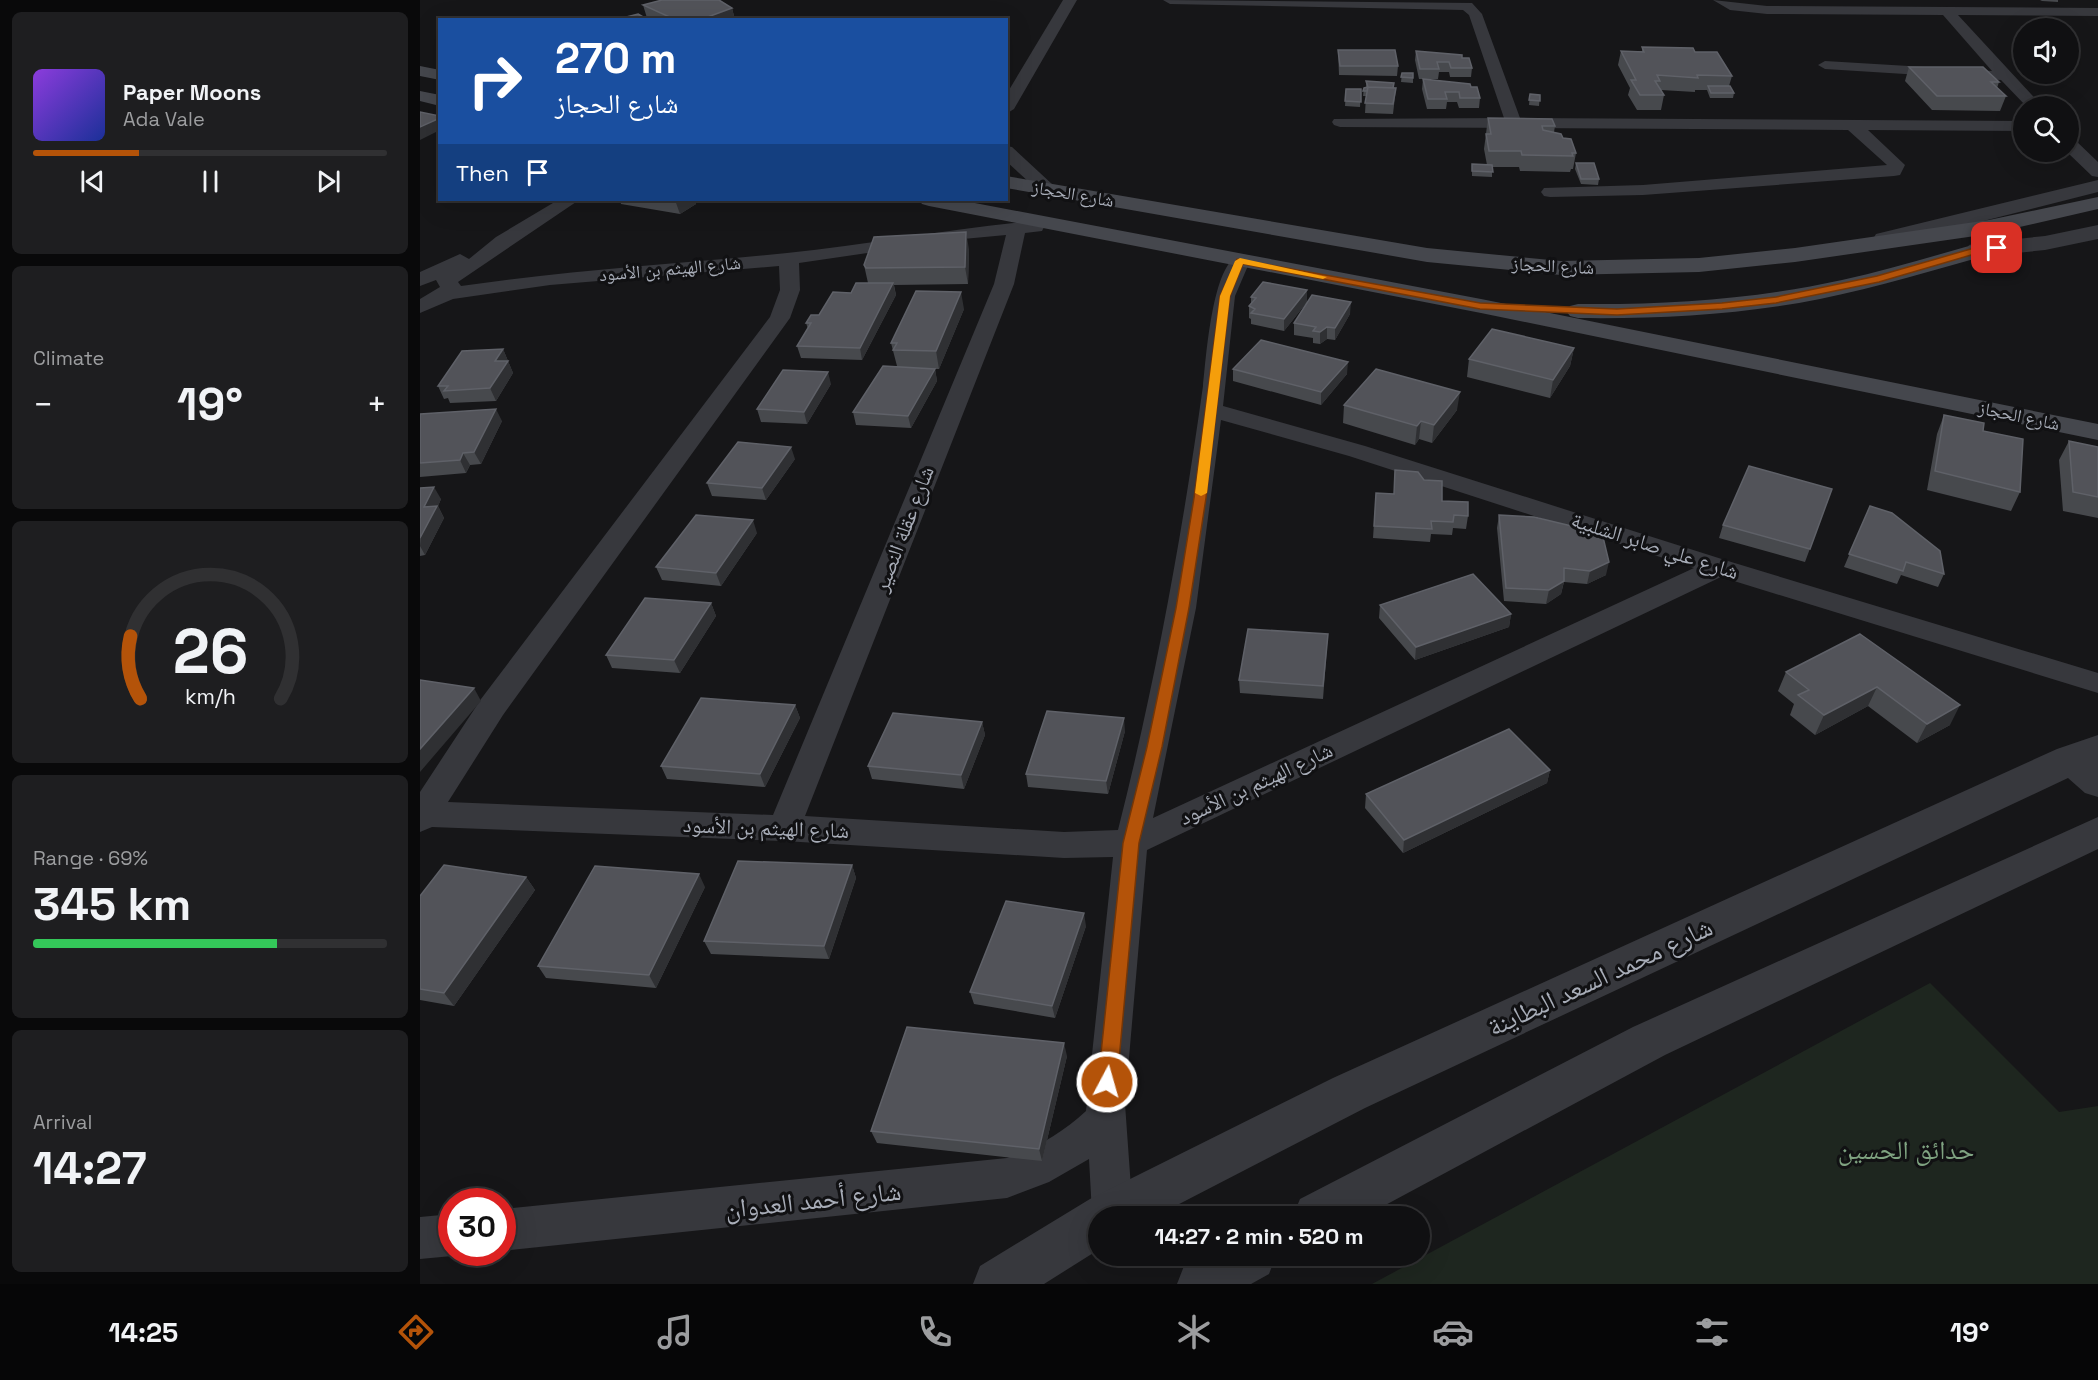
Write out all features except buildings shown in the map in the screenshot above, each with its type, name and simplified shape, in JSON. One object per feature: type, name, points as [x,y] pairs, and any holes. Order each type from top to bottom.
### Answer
[{"type":"main road","points":[[420,71],[438,75]]},
{"type":"main road","points":[[420,96],[438,100]]},
{"type":"main road","name":"شارع الحجاز","points":[[1008,182],[1428,255],[1531,266],[1626,268],[1699,266],[1795,255],[1862,244]]},
{"type":"main road","name":"شارع الحجاز","points":[[934,201],[1480,306],[2098,432]]},
{"type":"main road","points":[[1862,244],[1989,227],[2098,202]]},
{"type":"main road","points":[[1977,250],[2098,218]]},
{"type":"main road","name":"شارع الحجاز","points":[[1480,306],[1617,312],[1722,306],[1776,300],[1879,279],[1977,250]]},
{"type":"street","points":[[1008,106],[1070,0]]},
{"type":"street","points":[[1170,0],[1467,6],[1475,14],[1512,121]]},
{"type":"street","points":[[1720,0],[1735,7],[1767,10],[2098,12]]},
{"type":"street","points":[[1948,12],[1968,38],[2025,96]]},
{"type":"street","points":[[1825,65],[2006,76]]},
{"type":"street","points":[[1340,122],[1512,121],[2013,126]]},
{"type":"street","points":[[1550,192],[1643,190],[1894,171],[1896,165],[1892,160],[1851,124]]},
{"type":"street","points":[[1008,153],[1047,189]]},
{"type":"street","points":[[2079,154],[2098,172]]},
{"type":"street","name":"شارع الحجاز","points":[[1862,244],[2098,186]]},
{"type":"street","points":[[420,280],[503,241],[568,201]]},
{"type":"street","name":"شارع الهيثم بن الأسود","points":[[420,280],[440,294],[550,279],[789,259],[892,242],[1017,228],[1058,226]]},
{"type":"street","name":"شارع عقلة النصير","points":[[784,828],[950,412],[1004,284],[1017,228]]},
{"type":"street","name":"شارع الحجاز","points":[[1977,250],[2045,243],[2098,232]]},
{"type":"street","points":[[420,320],[440,294],[503,241]]},
{"type":"street","name":"شارع الهيثم بن الأسود","points":[[422,817],[492,707],[780,318],[790,290],[789,259]]},
{"type":"street","points":[[1106,1206],[1105,1119],[1131,843],[1154,747],[1182,608],[1212,410],[1225,296],[1240,261]]},
{"type":"street","name":"شارع علي صابر الشلبية","points":[[1212,410],[1368,455],[1719,567],[2098,683]]},
{"type":"street","name":"شارع الهيثم بن الأسود","points":[[422,817],[784,828],[1064,845],[1131,843],[1719,567]]},
{"type":"street","name":"شارع محمد السعد البطاينة","points":[[1128,1206],[1349,1093],[2089,763]]},
{"type":"street","points":[[1336,1206],[1649,1041],[2098,832]]},
{"type":"street","name":"شارع أحمد العدوان","points":[[516,1229],[1007,1178],[1059,1157],[1087,1137],[1105,1119]]},
{"type":"street","name":"شارع محمد السعد البطاينة","points":[[998,1284],[1088,1228]]},
{"type":"street","points":[[420,1238],[438,1236]]},
{"type":"street","points":[[1202,1284],[1234,1266]]},
{"type":"green space","name":"حدائق الحسين","points":[[1930,983],[2059,1112],[2098,1106],[2098,1284],[1372,1284],[1405,1266],[1430,1266],[1430,1253]]},
{"type":"slow traffic","points":[[1201,493],[1225,296],[1240,261],[1323,277]]},
{"type":"route","points":[[1107,1082],[1131,843],[1154,747],[1182,608],[1200,498],[1225,296],[1240,261],[1480,306],[1617,312],[1722,306],[1776,300],[1879,279],[1977,250],[1997,248]]}]
